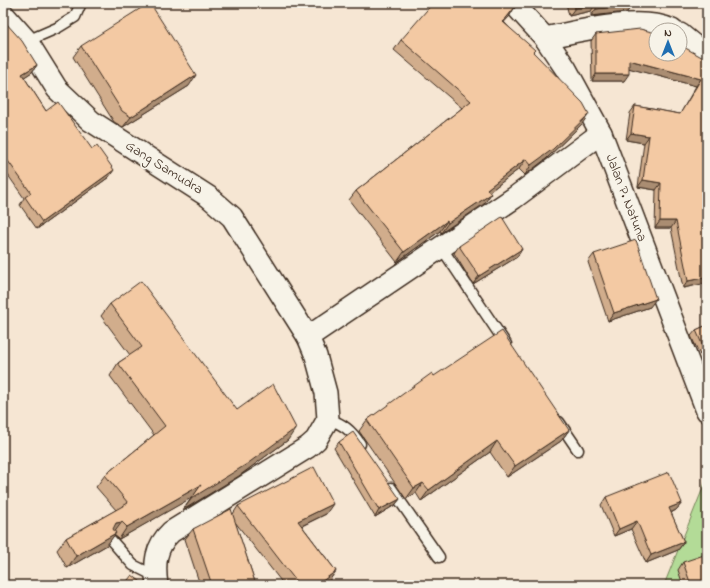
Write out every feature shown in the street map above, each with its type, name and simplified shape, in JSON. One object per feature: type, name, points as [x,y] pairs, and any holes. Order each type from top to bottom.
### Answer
[{"type":"street","name":"Jalan P. Natuna","points":[[513,3],[545,38],[566,69],[601,133],[706,406]]},
{"type":"street","name":"Gang Samudra","points":[[3,14],[27,41],[57,89],[91,121],[209,197],[232,218],[308,337],[326,393],[328,419]]},
{"type":"street","points":[[545,38],[595,28],[629,24],[648,24]]},
{"type":"street","points":[[688,41],[707,56]]},
{"type":"street","points":[[308,337],[514,198],[601,133]]},
{"type":"street","points":[[156,580],[156,553],[168,535],[308,447],[316,440],[328,419]]},
{"type":"lane","points":[[27,41],[57,28],[75,17],[81,3]]},
{"type":"lane","points":[[441,248],[512,353]]},
{"type":"lane","points":[[552,411],[578,450]]},
{"type":"lane","points":[[328,419],[342,424],[353,433],[366,452]]},
{"type":"lane","points":[[385,478],[440,557]]},
{"type":"lane","points":[[111,540],[133,565],[156,580]]},
{"type":"green space","points":[[707,478],[707,585],[664,585]]},
{"type":"building","points":[[149,3],[196,75],[131,117],[122,111],[81,46]]},
{"type":"building","points":[[433,3],[511,3],[515,7],[503,22],[535,50],[533,52],[583,103],[589,114],[553,149],[531,165],[526,159],[487,189],[491,194],[448,223],[447,221],[404,252],[356,191],[471,101],[401,40]]},
{"type":"building","points":[[574,3],[633,4],[596,9],[596,4],[575,8]]},
{"type":"building","points":[[5,22],[22,41],[37,65],[22,74],[46,111],[58,102],[92,149],[97,146],[114,170],[42,222],[25,197],[31,193],[3,154],[3,23]]},
{"type":"building","points":[[640,29],[648,31],[648,62],[688,62],[688,49],[707,60],[707,277],[688,281],[676,221],[660,221],[661,183],[643,180],[649,136],[631,133],[635,106],[680,114],[701,79],[629,60],[629,74],[596,74],[596,34]]},
{"type":"building","points":[[502,217],[522,249],[479,276],[459,246]]},
{"type":"building","points":[[636,240],[656,299],[614,313],[594,254]]},
{"type":"building","points":[[141,281],[237,410],[273,384],[296,428],[247,464],[192,498],[201,485],[127,527],[122,522],[116,523],[113,529],[116,533],[76,556],[66,538],[128,503],[105,475],[165,426],[118,363],[142,347],[110,304]]},
{"type":"building","points":[[707,325],[707,347],[704,349],[696,330]]},
{"type":"building","points":[[502,331],[569,430],[515,466],[497,441],[429,490],[423,483],[414,488],[367,420],[432,373],[434,376]]},
{"type":"building","points":[[353,432],[400,499],[379,510],[339,442]]},
{"type":"building","points":[[314,467],[333,504],[298,521],[336,571],[317,585],[299,585],[238,506]]},
{"type":"building","points":[[669,472],[682,503],[669,508],[684,542],[651,555],[637,521],[619,529],[606,497]]},
{"type":"building","points":[[231,509],[256,585],[212,585],[193,529]]},
{"type":"building","points":[[707,554],[707,585],[691,585],[683,562]]},
{"type":"building","points":[[132,575],[145,585],[124,585]]}]
